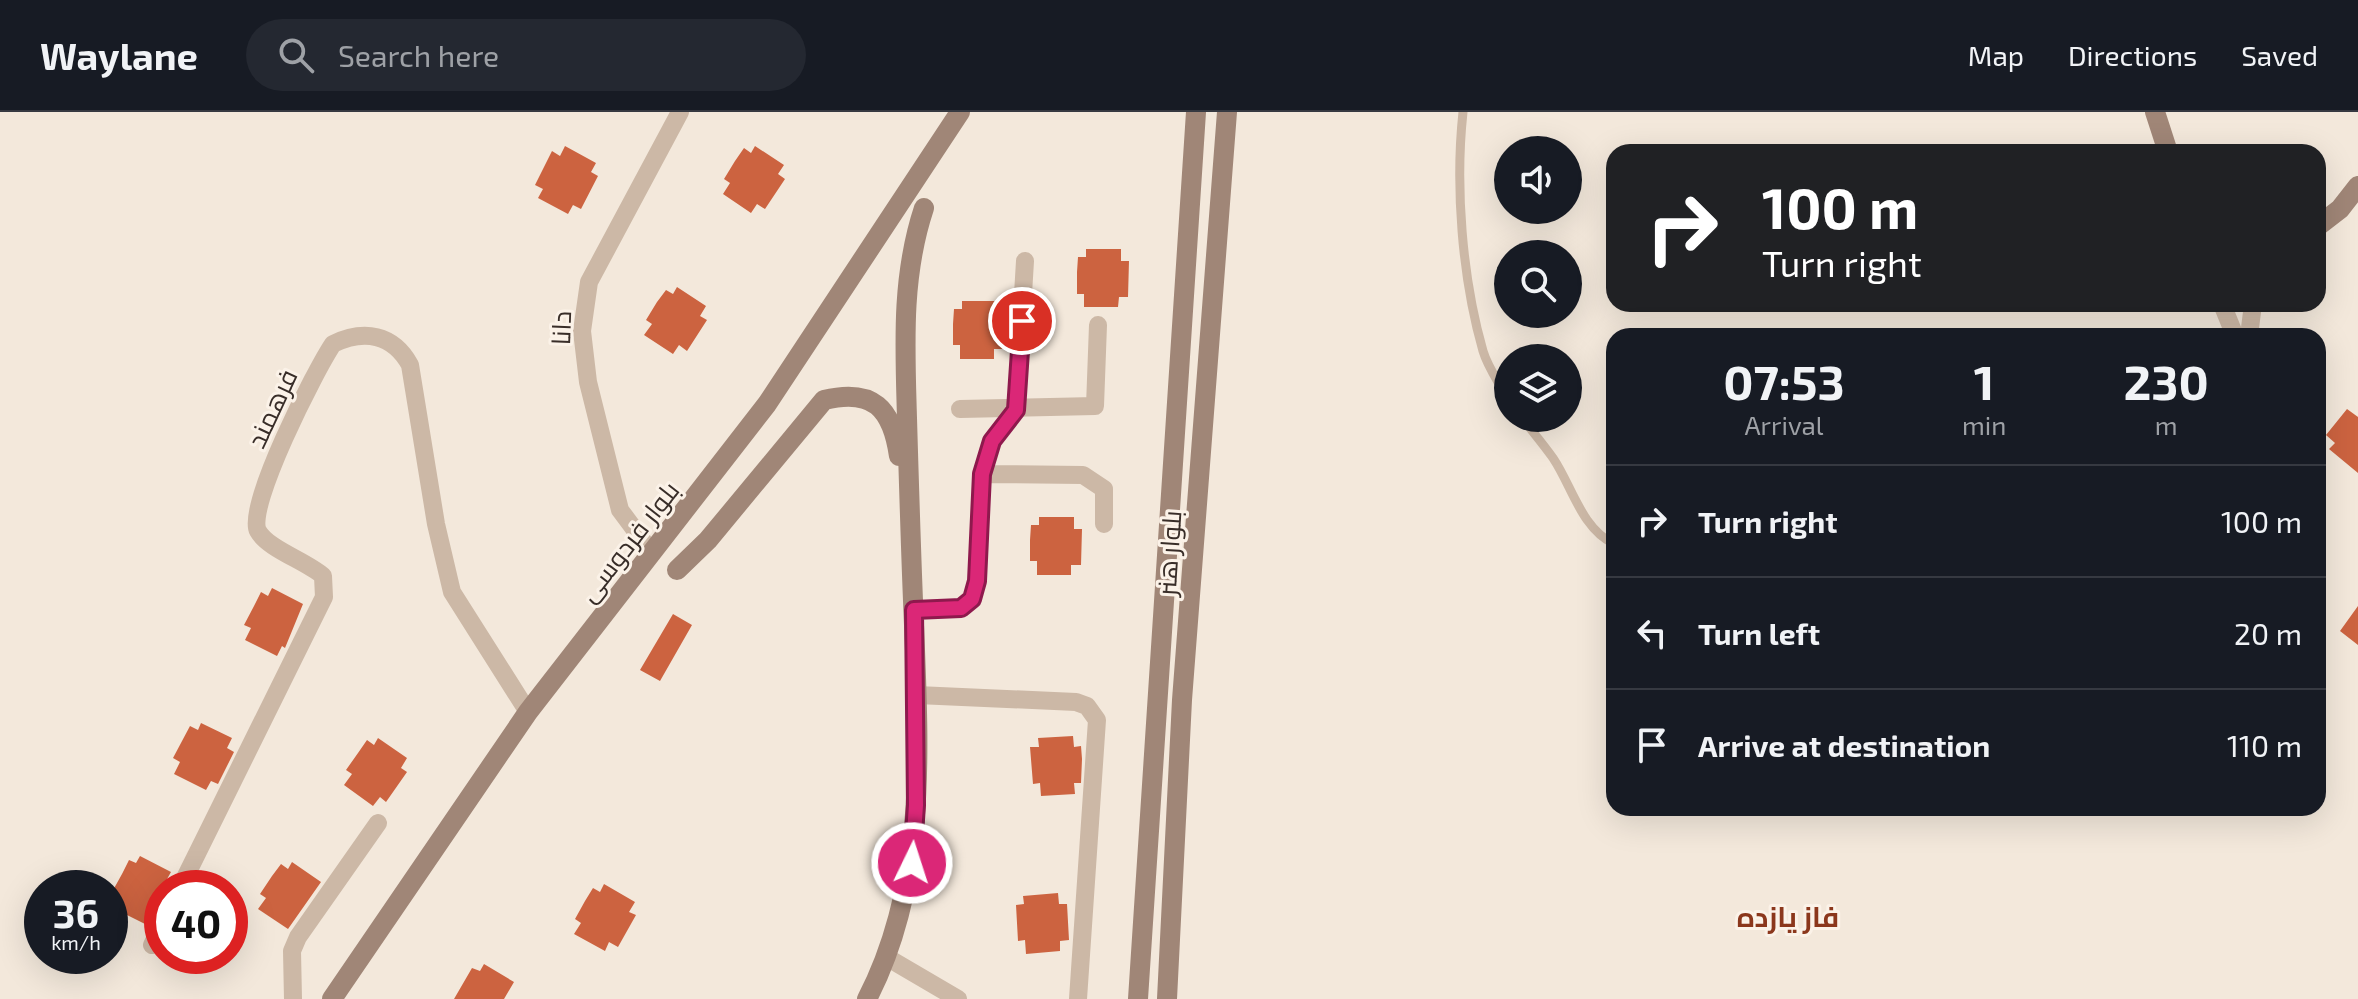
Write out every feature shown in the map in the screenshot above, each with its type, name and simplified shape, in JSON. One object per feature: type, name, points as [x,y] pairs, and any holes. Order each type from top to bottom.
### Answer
[{"type":"street","name":"دانا","points":[[652,553],[620,510],[588,382],[582,331],[589,282],[680,112]]},
{"type":"street","name":"بلوار فردوسی","points":[[332,999],[528,712],[767,404],[960,112]]},
{"type":"street","name":"بلوار هنر","points":[[1138,999],[1196,112]]},
{"type":"street","name":"بلوار هنر","points":[[1167,999],[1182,700],[1227,112]]},
{"type":"street","points":[[2155,112],[2165,144]]},
{"type":"street","points":[[2326,220],[2340,209],[2358,186]]},
{"type":"street","points":[[867,999],[888,958],[912,863],[917,695],[905,310],[913,242],[924,208]]},
{"type":"street","points":[[914,610],[961,608],[972,599],[977,581],[982,474],[992,441],[1016,410],[1025,261]]},
{"type":"street","points":[[960,409],[1095,406],[1098,325]]},
{"type":"street","name":"فرهمند","points":[[189,870],[324,597],[323,576],[306,561],[270,544],[258,531],[254,519],[276,459],[320,364],[333,344],[367,335],[386,339],[402,351],[410,365],[436,524],[452,592],[528,712]]},
{"type":"street","points":[[677,570],[728,517],[797,428],[824,400],[847,395],[874,401],[888,415],[897,439],[911,547]]},
{"type":"street","points":[[982,474],[1083,475],[1104,489],[1104,524]]},
{"type":"street","points":[[917,695],[1076,702],[1087,706],[1097,720],[1078,999]]},
{"type":"street","points":[[293,999],[292,959],[298,937],[378,823]]},
{"type":"street","points":[[888,958],[958,999]]},
{"type":"lane","points":[[1463,112],[1457,166],[1472,303],[1484,354],[1494,373]]},
{"type":"lane","points":[[1533,432],[1555,460],[1570,494],[1606,540]]},
{"type":"building","points":[[565,146],[596,163],[591,172],[598,176],[581,209],[573,205],[568,214],[538,198],[543,189],[535,185],[552,151],[560,156]]},
{"type":"building","points":[[755,146],[784,165],[778,174],[785,179],[765,209],[757,204],[751,213],[723,194],[730,183],[724,179],[735,161],[744,148],[751,153]]},
{"type":"building","points":[[1086,249],[1121,249],[1121,261],[1129,261],[1128,297],[1119,297],[1118,307],[1084,307],[1084,294],[1077,294],[1077,272],[1078,257],[1086,257]]},
{"type":"building","points":[[677,287],[706,306],[700,316],[707,320],[687,351],[679,345],[673,354],[644,335],[652,324],[646,320],[657,302],[666,290],[673,294]]},
{"type":"building","points":[[962,301],[997,301],[997,312],[1005,313],[1004,349],[994,349],[994,359],[960,359],[960,345],[953,345],[953,324],[954,309],[962,309]]},
{"type":"building","points":[[2347,409],[2358,417],[2358,473],[2329,449],[2335,443],[2326,435]]},
{"type":"building","points":[[1039,517],[1074,517],[1074,529],[1082,529],[1081,565],[1071,565],[1071,575],[1037,575],[1037,561],[1030,561],[1030,540],[1031,525],[1039,525]]},
{"type":"building","points":[[272,588],[303,604],[285,648],[282,646],[277,656],[245,640],[251,628],[244,625],[261,592],[268,596]]},
{"type":"building","points":[[2358,606],[2358,645],[2340,631]]},
{"type":"building","points":[[673,614],[692,625],[660,681],[640,670]]},
{"type":"building","points":[[201,723],[232,738],[227,748],[234,752],[218,784],[211,781],[206,790],[174,774],[180,762],[173,758],[190,726],[198,730]]},
{"type":"building","points":[[1073,736],[1074,747],[1081,746],[1081,783],[1074,783],[1075,794],[1041,796],[1040,783],[1033,784],[1030,747],[1039,747],[1038,738]]},
{"type":"building","points":[[378,738],[407,758],[401,768],[407,772],[386,802],[380,797],[373,806],[344,785],[352,774],[346,770],[367,740],[374,745]]},
{"type":"building","points":[[140,856],[167,870],[144,870],[144,924],[128,916],[128,870],[124,870],[129,860],[136,863]]},
{"type":"building","points":[[292,862],[321,882],[288,929],[258,909],[266,898],[260,894],[272,876],[281,864],[288,869]]},
{"type":"building","points":[[604,884],[635,902],[629,912],[636,915],[618,947],[609,942],[605,951],[574,934],[581,923],[575,919],[585,901],[593,888],[600,892]]},
{"type":"building","points":[[1058,893],[1059,904],[1067,904],[1069,940],[1060,941],[1060,951],[1026,954],[1025,940],[1018,941],[1016,905],[1024,904],[1023,896]]},
{"type":"building","points":[[484,964],[514,982],[504,999],[454,999],[472,968],[480,971]]},
{"type":"district","name":"فاز یازده","points":[[1788,916]]},
{"type":"route","points":[[912,863],[917,695],[914,610],[961,608],[972,599],[977,581],[982,474],[992,441],[1016,410],[1022,321]]}]
